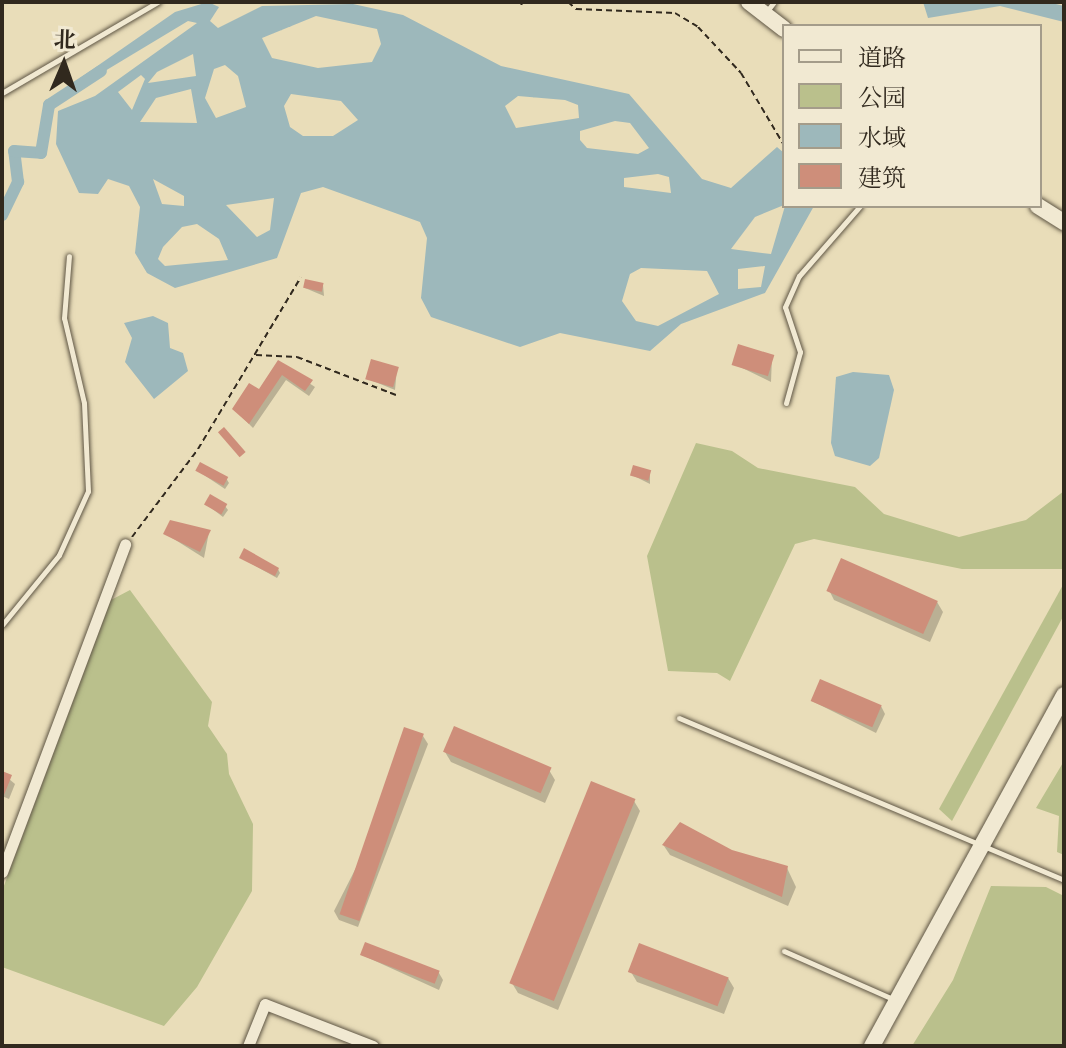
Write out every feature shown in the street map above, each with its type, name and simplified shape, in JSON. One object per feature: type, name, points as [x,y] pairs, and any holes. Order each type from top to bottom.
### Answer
[{"type":"street","points":[[749,2],[769,8],[782,26]]},
{"type":"street","points":[[1041,208],[1064,222]]},
{"type":"street","points":[[2,872],[125,544]]},
{"type":"street","points":[[872,1046],[1064,695]]},
{"type":"street","points":[[248,1046],[265,1004],[373,1046]]},
{"type":"lane","points":[[2,93],[158,2]]},
{"type":"lane","points":[[786,403],[800,352],[785,307],[799,276],[858,208]]},
{"type":"lane","points":[[2,625],[59,555],[88,491],[84,403],[64,318],[69,256]]},
{"type":"lane","points":[[679,718],[1064,880]]},
{"type":"lane","points":[[784,951],[896,1001]]},
{"type":"path","points":[[568,2],[576,9],[654,9],[698,27],[741,73],[782,142]]},
{"type":"path","points":[[650,2],[654,9]]},
{"type":"path","points":[[125,544],[157,510],[301,277]]},
{"type":"path","points":[[254,355],[297,357],[396,395]]},
{"type":"green space","points":[[696,443],[732,451],[758,468],[855,487],[884,514],[959,537],[1026,520],[1064,491],[1064,569],[962,569],[814,539],[795,544],[730,681],[717,673],[668,671],[647,556]]},
{"type":"green space","points":[[1064,583],[1064,615],[952,821],[939,809]]},
{"type":"green space","points":[[130,590],[212,702],[208,726],[227,754],[229,774],[253,824],[252,891],[197,987],[164,1026],[2,967],[2,891],[111,600]]},
{"type":"green space","points":[[1064,761],[1064,855],[1057,852],[1059,816],[1036,808]]},
{"type":"green space","points":[[991,886],[1046,887],[1064,896],[1064,1046],[912,1046],[953,980]]},
{"type":"water","points":[[208,2],[219,7],[210,21],[218,28],[262,6],[353,4],[403,15],[501,66],[629,94],[702,179],[731,188],[777,147],[782,151],[782,206],[755,217],[731,249],[771,254],[784,208],[813,208],[765,293],[681,324],[650,351],[560,333],[520,347],[431,317],[421,298],[427,238],[420,222],[323,187],[301,193],[277,258],[175,288],[147,273],[135,253],[140,207],[129,186],[108,179],[98,194],[79,193],[56,144],[58,111],[95,96],[197,23],[188,21],[90,80],[80,78],[175,12]],"holes":[[[316,16],[377,29],[381,44],[372,62],[318,68],[272,58],[262,38]],[[193,54],[196,76],[148,83],[157,72]],[[225,65],[238,76],[246,107],[216,118],[205,98],[214,69]],[[141,75],[145,79],[132,110],[118,92]],[[191,89],[197,123],[140,122],[156,98]],[[291,94],[341,101],[358,120],[333,136],[303,136],[290,127],[284,106]],[[518,96],[565,100],[578,105],[579,118],[516,128],[505,106]],[[615,121],[630,123],[649,148],[638,154],[587,148],[580,140],[580,131]],[[658,174],[669,177],[671,193],[624,187],[624,178]],[[153,179],[184,196],[184,206],[162,204]],[[274,198],[270,230],[257,237],[226,205]],[[197,224],[219,239],[228,260],[165,266],[158,259],[163,247],[182,227]],[[765,266],[761,287],[738,289],[738,269]],[[641,268],[707,271],[719,294],[658,326],[636,321],[622,301],[630,274]]]},
{"type":"water","points":[[923,2],[1048,2],[1064,6],[1064,22],[1000,6],[928,18]]},
{"type":"water","points":[[153,316],[168,323],[170,348],[183,353],[188,371],[154,399],[125,362],[132,338],[124,323]]},
{"type":"water","points":[[853,372],[889,375],[894,390],[879,458],[870,466],[835,456],[831,443],[836,377]]},
{"type":"building","points":[[305,279],[324,283],[322,292],[303,288]]},
{"type":"building","points":[[738,344],[774,355],[768,376],[732,365]]},
{"type":"building","points":[[371,359],[399,367],[393,387],[365,379]]},
{"type":"building","points":[[278,360],[313,380],[305,391],[282,375],[249,424],[232,409],[249,383],[259,389]]},
{"type":"building","points":[[224,427],[246,452],[240,457],[218,432]]},
{"type":"building","points":[[200,462],[228,477],[224,486],[195,471]]},
{"type":"building","points":[[633,465],[651,470],[648,481],[630,476]]},
{"type":"building","points":[[210,494],[227,504],[221,514],[204,504]]},
{"type":"building","points":[[170,520],[211,530],[200,552],[163,534]]},
{"type":"building","points":[[244,548],[279,568],[275,576],[239,558]]},
{"type":"building","points":[[841,558],[938,601],[923,634],[826,591]]},
{"type":"building","points":[[820,679],[882,705],[872,727],[811,701]]},
{"type":"building","points":[[454,726],[552,767],[541,793],[443,752]]},
{"type":"building","points":[[404,727],[424,734],[359,921],[340,914]]},
{"type":"building","points":[[2,771],[12,775],[2,800]]},
{"type":"building","points":[[591,781],[636,799],[554,1001],[509,983]]},
{"type":"building","points":[[680,822],[732,850],[788,866],[782,897],[662,845]]},
{"type":"building","points":[[365,942],[440,971],[435,984],[360,955]]},
{"type":"building","points":[[639,943],[729,977],[718,1006],[628,972]]},
{"type":"waterway","points":[[2,215],[18,182],[14,151],[41,153],[49,105],[101,71]]}]
